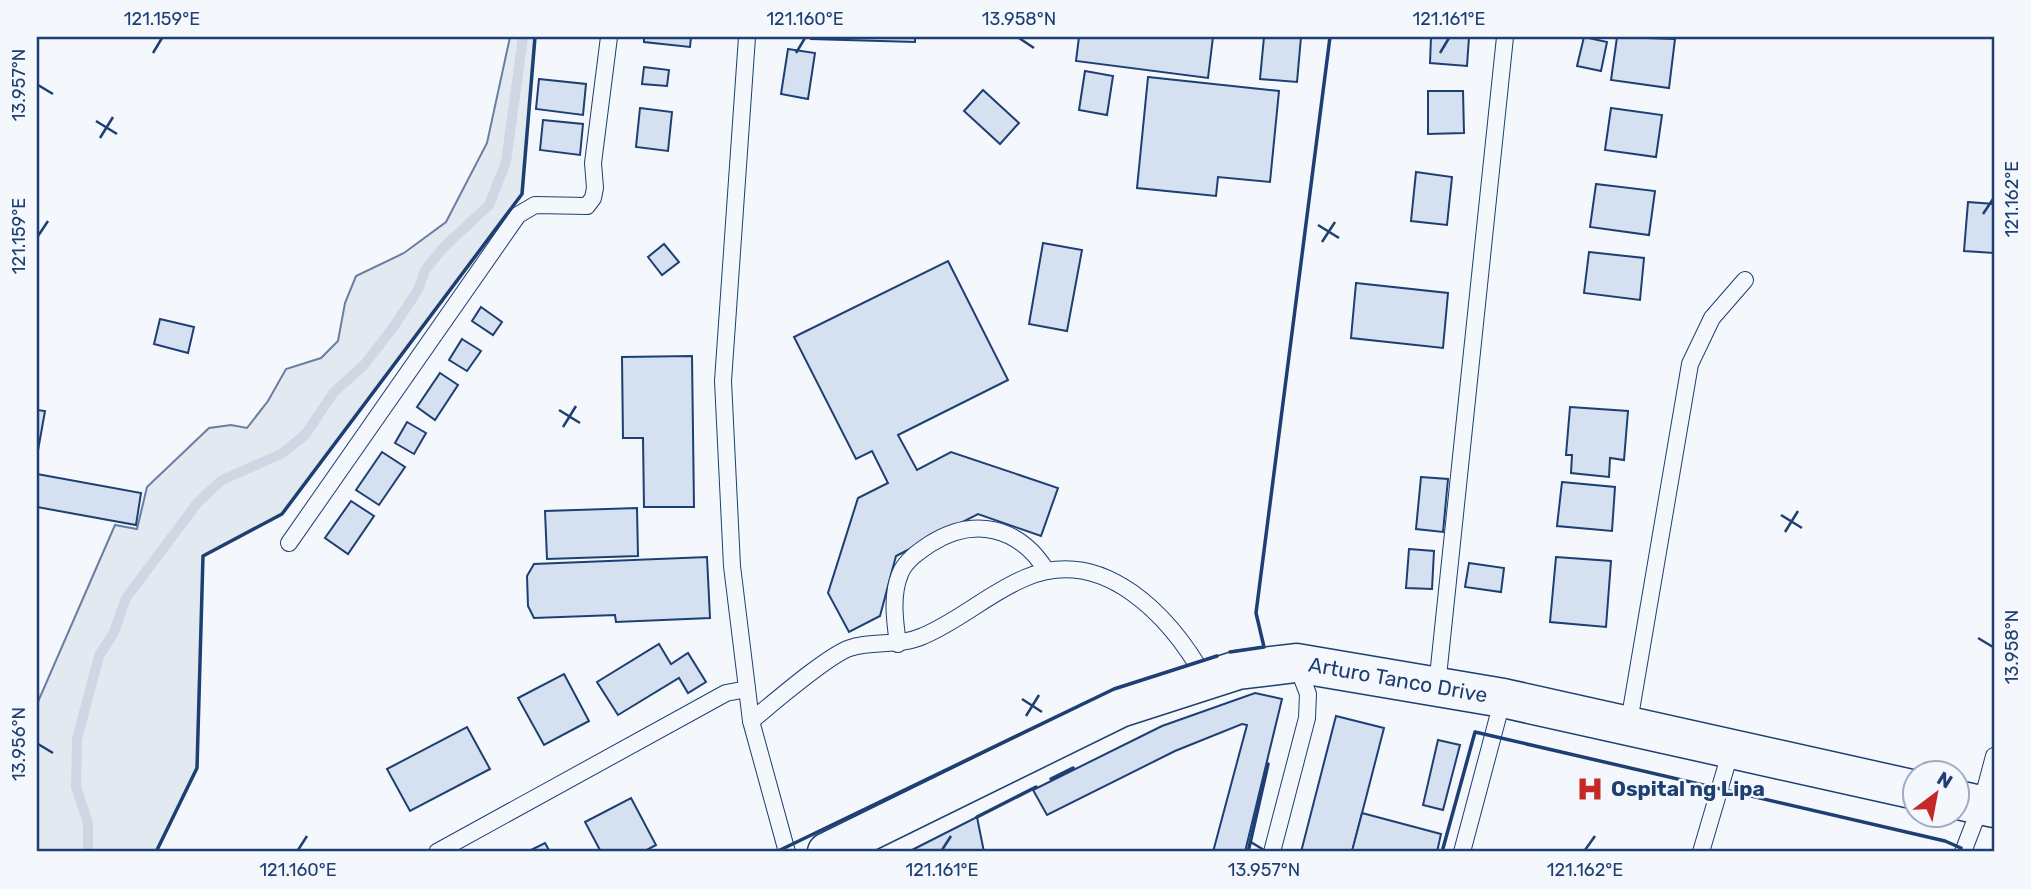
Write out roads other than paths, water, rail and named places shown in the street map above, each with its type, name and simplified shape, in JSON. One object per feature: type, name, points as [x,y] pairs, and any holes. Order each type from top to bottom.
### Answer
[{"type":"street","name":"Arturo Tanco Drive","points":[[839,849],[1120,708],[1238,670],[1297,663],[1503,698],[1902,787]]},
{"type":"lane","points":[[289,543],[518,215],[535,205],[587,206],[593,198],[593,163],[609,37]]},
{"type":"lane","points":[[747,37],[723,381],[732,566],[751,721],[787,852]]},
{"type":"lane","points":[[1437,686],[1506,37]]},
{"type":"lane","points":[[1628,728],[1690,365],[1712,318],[1745,280]]},
{"type":"lane","points":[[898,644],[895,598],[900,573],[915,554],[943,536],[975,527],[996,531],[1020,540],[1034,550],[1046,570]]},
{"type":"lane","points":[[751,721],[848,648],[872,643],[898,644],[923,636],[1023,578],[1046,570],[1073,569],[1118,581],[1153,607],[1206,680]]},
{"type":"lane","points":[[1272,852],[1307,718],[1308,694],[1297,663]]},
{"type":"lane","points":[[437,852],[726,694],[747,689]]},
{"type":"lane","points":[[1462,852],[1503,698]]},
{"type":"lane","points":[[1701,852],[1731,750]]},
{"type":"lane","points":[[1963,852],[1994,756]]},
{"type":"waterway","points":[[88,852],[88,823],[76,787],[77,739],[99,656],[114,632],[126,598],[198,502],[222,480],[281,454],[305,435],[334,392],[364,365],[392,329],[418,290],[425,270],[443,248],[489,205],[506,162],[523,37]]},
{"type":"place","name":"Ospital ng Lipa","points":[[1590,789]]}]
